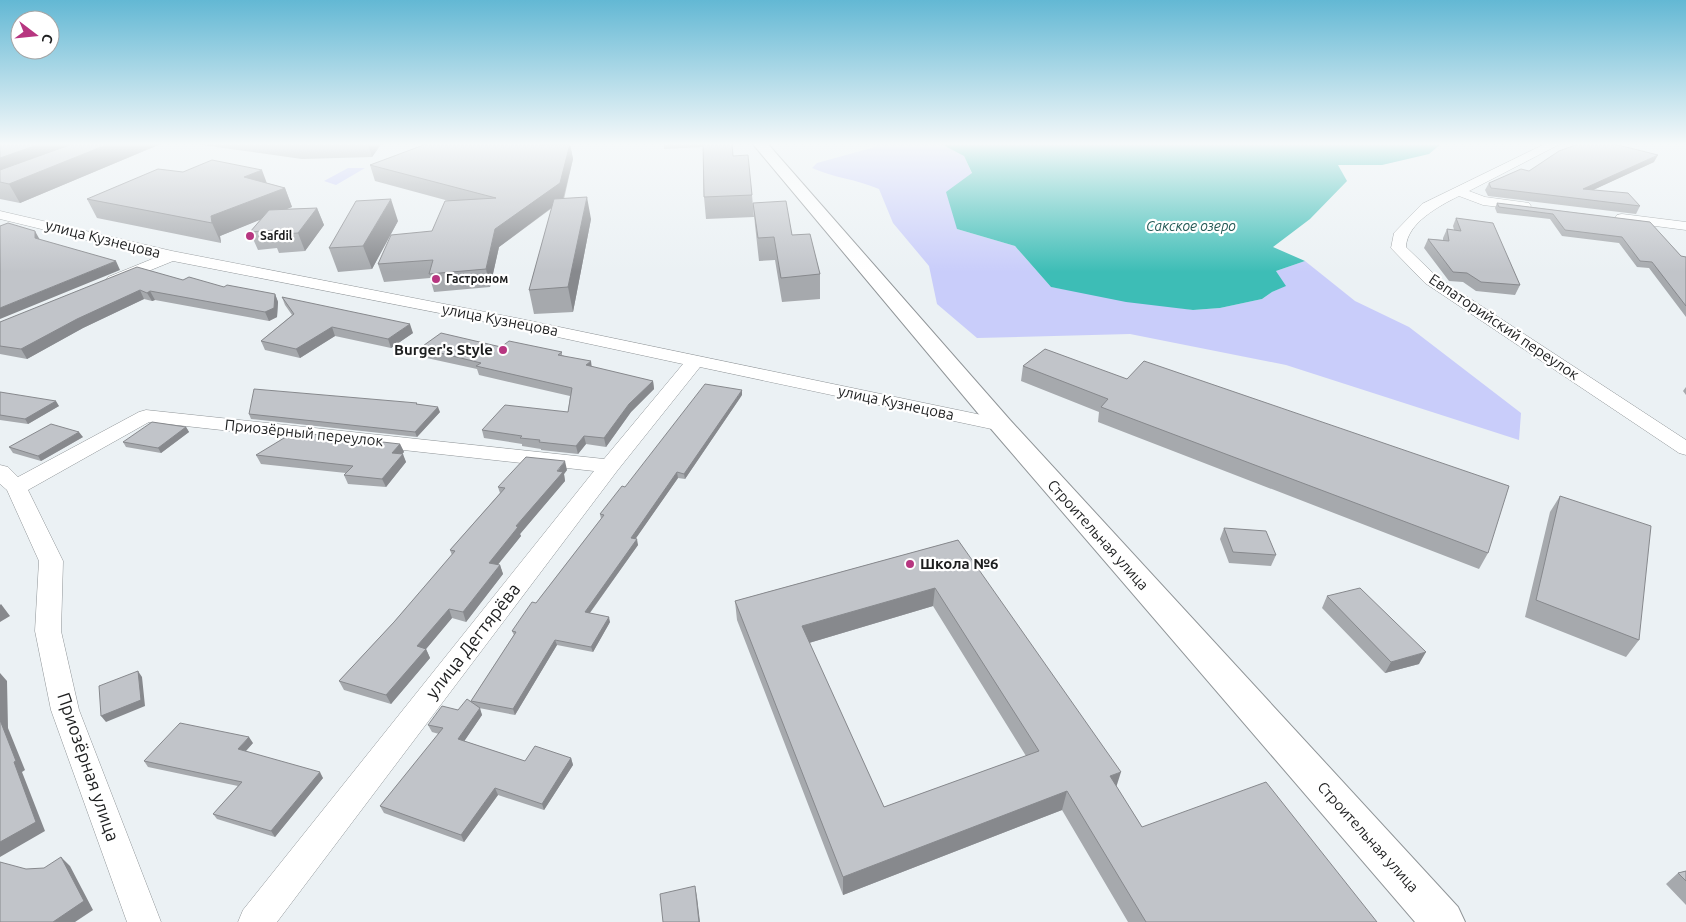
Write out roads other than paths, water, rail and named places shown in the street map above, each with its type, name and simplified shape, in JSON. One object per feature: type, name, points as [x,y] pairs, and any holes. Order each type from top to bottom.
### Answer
[{"type":"street","name":"Строительная улица","points":[[796,186],[1000,425],[1444,922]]},
{"type":"street","name":"Евпаторийский переулок","points":[[1471,186],[1427,207],[1399,236],[1398,248],[1431,280],[1686,449]]},
{"type":"street","points":[[1459,192],[1483,201],[1542,209]]},
{"type":"street","name":"улица Кузнецова","points":[[0,215],[172,256],[516,323],[1000,425]]},
{"type":"street","points":[[1612,217],[1679,225],[1686,242]]},
{"type":"street","points":[[102,285],[172,256]]},
{"type":"street","name":"улица Дегтярёва","points":[[255,922],[609,466],[694,362]]},
{"type":"street","name":"Приозёрный переулок","points":[[8,480],[146,416],[609,466]]},
{"type":"street","name":"Приозёрная улица","points":[[8,480],[50,561],[48,631],[65,710],[144,922]]},
{"type":"water","name":"Сакское озеро","points":[[954,186],[1342,186],[1310,219],[1273,247],[1305,261],[1276,271],[1286,286],[1262,299],[1220,308],[1193,310],[1126,302],[1051,287],[1015,246],[957,229],[946,192]]},
{"type":"place","name":"Safdil","points":[[250,236]]},
{"type":"place","name":"Гастроном","points":[[436,279]]},
{"type":"place","name":"Burger's Style","points":[[503,350]]},
{"type":"place","name":"Школа №6","points":[[910,564]]}]
